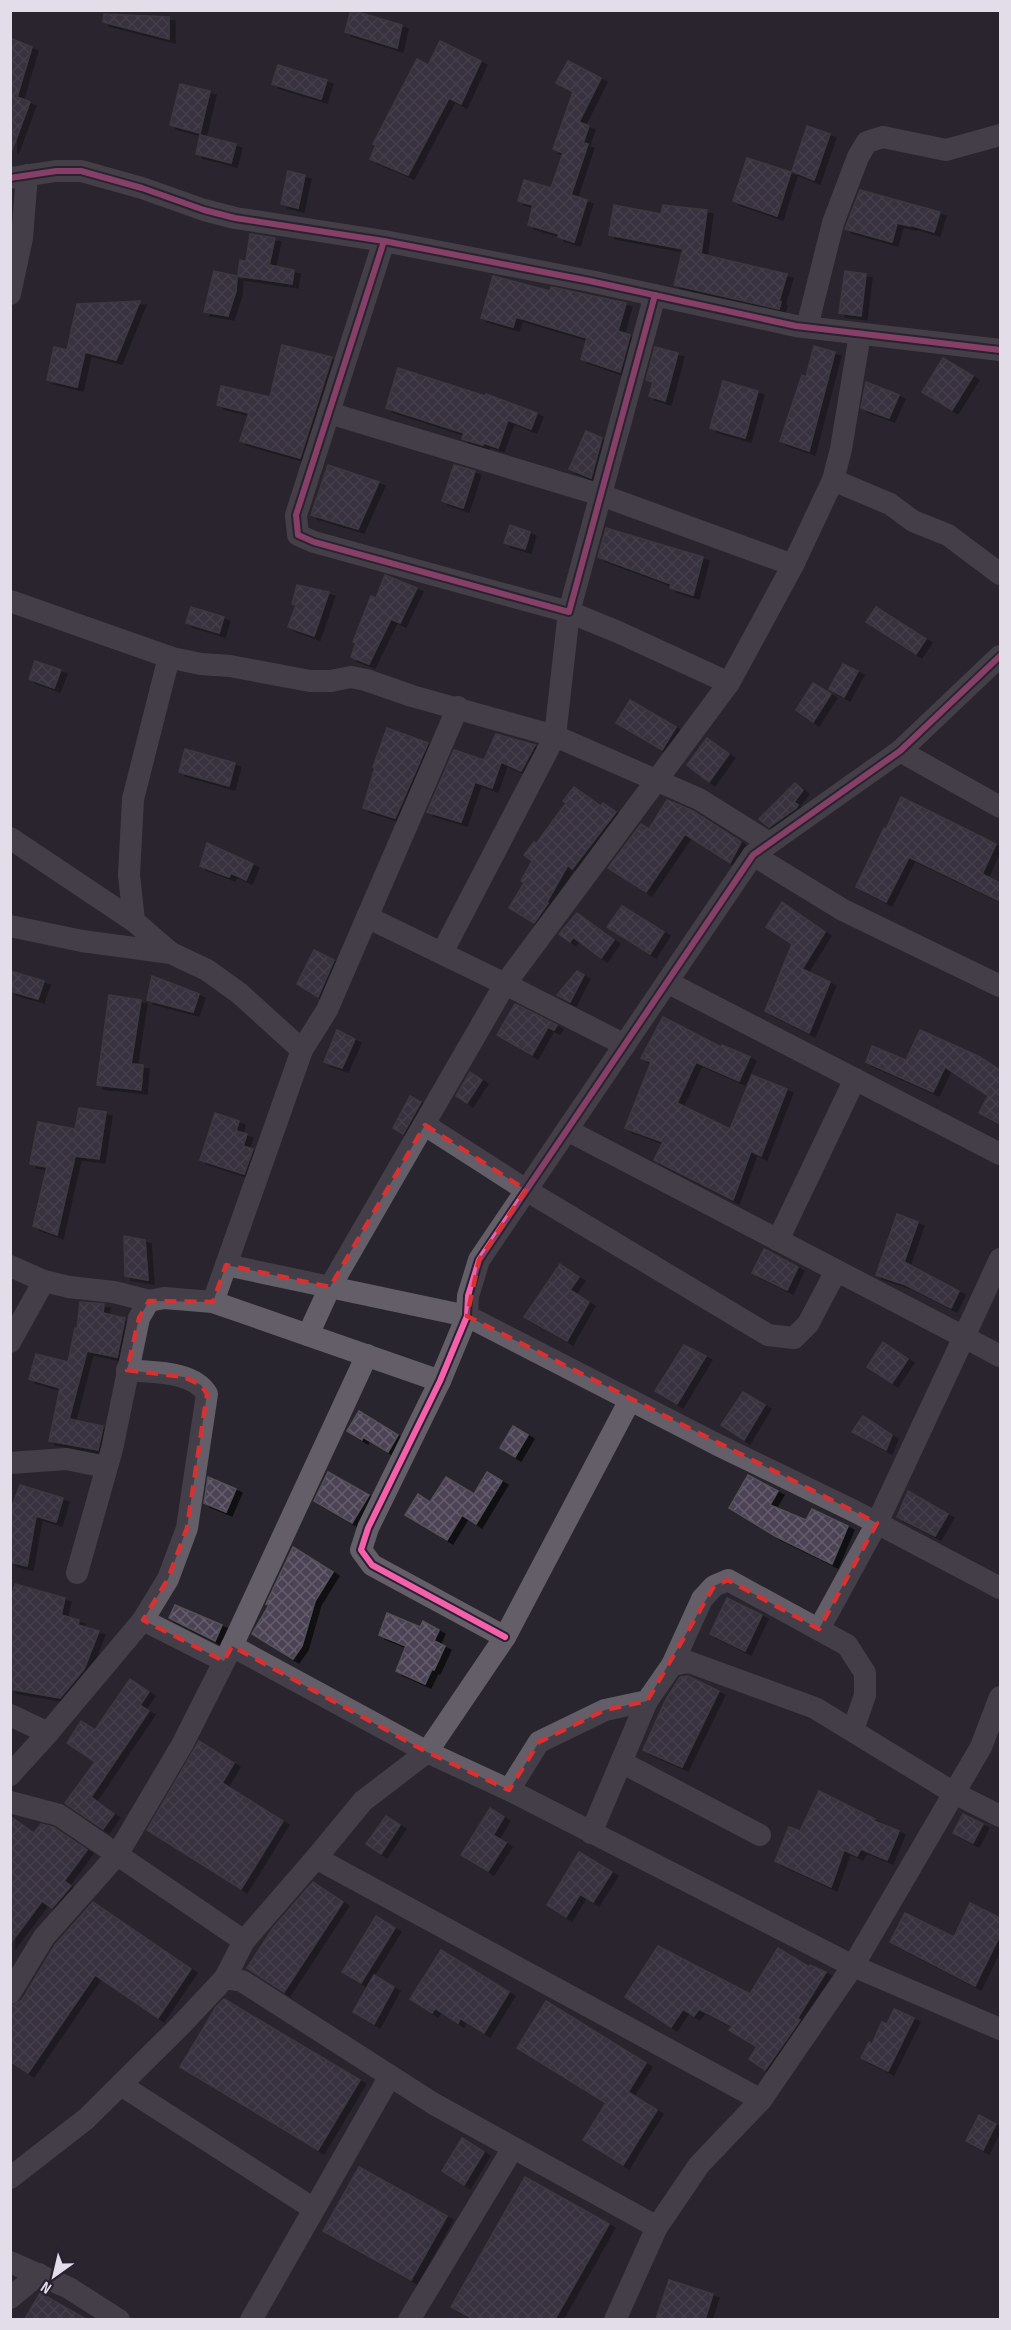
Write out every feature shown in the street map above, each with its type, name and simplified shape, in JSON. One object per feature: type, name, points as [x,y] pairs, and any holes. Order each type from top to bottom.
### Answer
[{"type":"street","points":[[807,327],[833,223],[858,157],[867,142],[883,137],[946,150],[1000,135]]},
{"type":"street","points":[[10,294],[22,238],[19,177],[56,171],[81,171],[235,218],[384,241],[807,327],[1000,350]]},
{"type":"street","points":[[384,241],[296,515],[298,535],[314,542],[569,612],[729,683]]},
{"type":"street","points":[[442,953],[555,736],[569,612],[655,295]]},
{"type":"street","points":[[308,1335],[330,1287],[505,984],[729,683],[793,566],[833,480],[860,334]]},
{"type":"street","points":[[329,413],[601,495],[793,566]]},
{"type":"street","points":[[833,480],[890,504],[913,521],[948,535],[1000,574]]},
{"type":"street","points":[[10,601],[169,657],[310,681],[331,681],[351,677],[366,680],[412,696],[555,736],[699,799],[843,910],[1000,986]]},
{"type":"street","points":[[505,1637],[372,1565],[361,1550],[368,1528],[440,1381],[467,1316],[468,1296],[479,1260],[667,982],[761,849],[900,751],[1000,656]]},
{"type":"street","points":[[134,921],[129,875],[133,799],[169,657]]},
{"type":"street","points":[[213,1302],[302,1050],[327,1010],[458,707]]},
{"type":"street","points":[[900,751],[1000,807]]},
{"type":"street","points":[[10,838],[134,921],[171,953],[207,970],[239,993],[302,1050]]},
{"type":"street","points":[[367,917],[625,1045]]},
{"type":"street","points":[[10,926],[82,941],[171,953]]},
{"type":"street","points":[[667,982],[1000,1154]]},
{"type":"street","points":[[778,1240],[855,1079]]},
{"type":"street","points":[[425,1125],[526,1190],[768,1335],[794,1338],[808,1324],[836,1270]]},
{"type":"street","points":[[567,1130],[1000,1356]]},
{"type":"street","points":[[819,1629],[877,1523],[1000,1259]]},
{"type":"street","points":[[226,1265],[467,1316],[877,1523],[1000,1588]]},
{"type":"street","points":[[10,1266],[44,1281],[69,1287],[114,1292],[149,1301],[164,1298],[213,1302],[440,1381]]},
{"type":"street","points":[[10,1342],[44,1281]]},
{"type":"street","points":[[77,1573],[112,1449],[139,1318],[149,1301]]},
{"type":"street","points":[[10,1993],[44,1937],[117,1855],[182,1745],[228,1653],[367,1355]]},
{"type":"street","points":[[10,1775],[143,1620],[168,1579],[187,1528],[207,1394],[201,1385],[184,1377],[127,1370]]},
{"type":"street","points":[[10,2178],[86,2119],[182,2025],[225,1977],[244,1941],[363,1801],[427,1752],[505,1637],[630,1400]]},
{"type":"street","points":[[10,1463],[66,1459],[106,1467]]},
{"type":"street","points":[[591,1833],[647,1701],[672,1665],[702,1599],[714,1586],[729,1580],[847,1645],[865,1673],[865,1695],[853,1730]]},
{"type":"street","points":[[143,1620],[228,1653],[509,1791],[854,1966],[1000,2029]]},
{"type":"street","points":[[672,1665],[689,1662],[815,1708],[954,1793],[1000,1816]]},
{"type":"street","points":[[615,2319],[657,2227],[699,2166],[762,2100],[854,1966],[981,1747],[1000,1697]]},
{"type":"street","points":[[509,1791],[539,1742],[605,1710],[647,1701]]},
{"type":"street","points":[[10,1715],[48,1733]]},
{"type":"street","points":[[621,1762],[760,1836]]},
{"type":"street","points":[[10,1802],[59,1815],[244,1941]]},
{"type":"street","points":[[316,1858],[762,2100]]},
{"type":"street","points":[[225,1977],[242,1981],[434,2104],[657,2227]]},
{"type":"street","points":[[251,2319],[390,2076]]},
{"type":"street","points":[[121,2085],[314,2209]]},
{"type":"street","points":[[409,2319],[513,2148]]},
{"type":"street","points":[[10,2262],[69,2288],[119,2319]]},
{"type":"street","points":[[10,2298],[39,2274]]},
{"type":"highlighted area","points":[[425,1125],[526,1190],[479,1260],[467,1316],[877,1523],[819,1629],[728,1580],[714,1586],[647,1701],[605,1710],[539,1742],[509,1790],[427,1752],[232,1646],[224,1661],[143,1620],[168,1579],[187,1528],[207,1394],[201,1385],[184,1377],[127,1370],[139,1318],[149,1301],[213,1302],[226,1265],[330,1287]]},
{"type":"building","points":[[351,10],[402,25],[397,48],[345,32]]},
{"type":"building","points":[[104,14],[169,17],[169,39],[103,22]]},
{"type":"building","points":[[10,38],[32,47],[17,97],[30,102],[12,150]]},
{"type":"building","points":[[440,41],[481,61],[461,104],[449,98],[408,175],[370,159],[376,145],[373,144],[417,59],[428,65]]},
{"type":"building","points":[[568,61],[601,78],[579,122],[589,126],[583,143],[588,144],[571,195],[587,200],[574,242],[558,237],[559,234],[528,225],[533,205],[518,201],[524,180],[551,188],[563,153],[553,149],[573,92],[556,83]]},
{"type":"building","points":[[278,65],[327,80],[321,99],[272,84]]},
{"type":"building","points":[[180,84],[210,91],[200,133],[170,125]]},
{"type":"building","points":[[807,126],[830,134],[814,180],[792,171]]},
{"type":"building","points":[[200,135],[236,144],[231,163],[196,154]]},
{"type":"building","points":[[747,158],[791,172],[777,216],[733,201]]},
{"type":"building","points":[[288,171],[305,175],[298,208],[281,204]]},
{"type":"building","points":[[860,190],[940,212],[934,232],[897,223],[892,242],[845,229]]},
{"type":"building","points":[[614,205],[661,214],[663,205],[707,210],[701,254],[787,274],[779,309],[674,285],[683,249],[609,235]]},
{"type":"building","points":[[250,234],[275,238],[269,265],[294,270],[292,284],[238,276],[240,260],[246,261]]},
{"type":"building","points":[[214,271],[237,276],[236,291],[228,316],[204,312]]},
{"type":"building","points":[[845,271],[866,274],[861,316],[839,313]]},
{"type":"building","points":[[493,276],[550,291],[551,287],[626,303],[618,331],[630,335],[620,372],[581,359],[587,338],[516,317],[513,327],[481,318]]},
{"type":"building","points":[[140,301],[116,360],[85,352],[77,387],[47,380],[54,347],[67,350],[77,304]]},
{"type":"building","points":[[282,345],[332,357],[300,458],[240,441],[249,413],[217,405],[221,386],[270,397]]},
{"type":"building","points":[[814,346],[835,352],[809,451],[780,441],[802,375],[806,377]]},
{"type":"building","points":[[655,347],[678,353],[665,401],[649,396],[653,382],[646,380]]},
{"type":"building","points":[[943,358],[973,376],[952,410],[922,392]]},
{"type":"building","points":[[398,368],[485,396],[486,394],[537,413],[531,429],[508,420],[498,448],[462,439],[464,433],[386,408]]},
{"type":"building","points":[[723,381],[758,391],[745,438],[710,428]]},
{"type":"building","points":[[866,382],[899,395],[889,418],[861,408]]},
{"type":"building","points":[[586,431],[602,438],[591,478],[569,469]]},
{"type":"building","points":[[328,465],[379,482],[358,529],[311,515]]},
{"type":"building","points":[[454,465],[475,471],[463,508],[442,501]]},
{"type":"building","points":[[510,525],[530,532],[525,549],[504,543]]},
{"type":"building","points":[[606,528],[703,557],[693,595],[670,588],[671,584],[598,557]]},
{"type":"building","points":[[385,575],[417,588],[400,623],[391,619],[369,664],[351,657],[356,643],[353,642],[371,596],[376,598]]},
{"type":"building","points":[[297,585],[329,592],[314,636],[288,627],[296,605],[292,604]]},
{"type":"building","points":[[191,607],[224,617],[219,633],[186,623]]},
{"type":"building","points":[[876,607],[926,639],[916,654],[866,622]]},
{"type":"building","points":[[35,661],[61,670],[54,688],[29,679]]},
{"type":"building","points":[[843,664],[858,671],[844,697],[829,689]]},
{"type":"building","points":[[813,683],[831,694],[813,722],[796,710]]},
{"type":"building","points":[[630,700],[676,727],[662,750],[616,723]]},
{"type":"building","points":[[387,728],[428,743],[395,818],[363,808],[375,767],[373,767]]},
{"type":"building","points":[[496,734],[535,745],[521,771],[501,762],[492,788],[475,782],[461,822],[427,812],[454,750],[484,760]]},
{"type":"building","points":[[707,738],[729,754],[709,782],[687,765]]},
{"type":"building","points":[[185,749],[235,763],[229,786],[179,772]]},
{"type":"building","points":[[795,783],[803,790],[794,802],[798,805],[769,827],[759,819]]},
{"type":"building","points":[[574,787],[601,806],[603,803],[616,812],[572,869],[568,865],[548,903],[534,923],[509,908],[524,883],[521,881],[532,861],[524,855],[534,842],[536,844],[566,803],[563,801]]},
{"type":"building","points":[[901,797],[996,844],[982,874],[1000,883],[1000,901],[909,857],[886,902],[856,887]]},
{"type":"building","points":[[667,800],[693,811],[741,842],[730,863],[685,834],[646,892],[608,868],[641,824],[649,829]]},
{"type":"building","points":[[207,843],[253,864],[246,880],[231,873],[229,877],[200,866]]},
{"type":"building","points":[[782,902],[825,932],[802,969],[830,982],[809,1033],[765,1011],[792,944],[766,927]]},
{"type":"building","points":[[622,906],[664,932],[650,954],[607,927]]},
{"type":"building","points":[[577,913],[614,940],[601,958],[573,937],[570,942],[559,934]]},
{"type":"building","points":[[314,950],[334,960],[318,997],[297,984]]},
{"type":"building","points":[[10,971],[44,981],[38,999],[10,991]]},
{"type":"building","points":[[577,971],[584,975],[570,1002],[557,995]]},
{"type":"building","points":[[152,976],[199,994],[193,1012],[147,1000]]},
{"type":"building","points":[[109,995],[141,1000],[131,1064],[143,1065],[141,1090],[97,1085]]},
{"type":"building","points":[[515,1004],[557,1025],[554,1030],[548,1027],[532,1055],[497,1035]]},
{"type":"building","points":[[663,1017],[721,1047],[722,1045],[750,1057],[739,1081],[696,1062],[677,1103],[730,1129],[752,1075],[787,1089],[761,1156],[751,1151],[733,1200],[654,1160],[663,1142],[625,1128],[651,1062],[641,1058]]},
{"type":"building","points":[[337,1030],[355,1039],[342,1068],[324,1062]]},
{"type":"building","points":[[920,1030],[978,1056],[1000,1070],[1000,1124],[979,1113],[988,1096],[945,1067],[933,1092],[866,1062],[872,1046],[906,1060]]},
{"type":"building","points":[[470,1072],[482,1080],[467,1103],[456,1096]]},
{"type":"building","points":[[410,1096],[421,1102],[403,1134],[393,1128]]},
{"type":"building","points":[[79,1108],[106,1112],[99,1159],[75,1156],[57,1235],[33,1226],[47,1167],[30,1164],[38,1122],[75,1129]]},
{"type":"building","points":[[215,1113],[239,1121],[236,1131],[247,1134],[243,1146],[253,1149],[244,1174],[200,1160]]},
{"type":"building","points":[[897,1214],[918,1222],[904,1262],[959,1291],[951,1308],[906,1285],[876,1275]]},
{"type":"building","points":[[124,1236],[145,1240],[148,1280],[125,1276]]},
{"type":"building","points":[[764,1249],[798,1267],[787,1290],[752,1273]]},
{"type":"building","points":[[560,1264],[579,1277],[570,1290],[589,1302],[567,1341],[524,1317]]},
{"type":"building","points":[[80,1302],[104,1304],[103,1313],[125,1318],[117,1357],[87,1351],[69,1419],[103,1426],[98,1450],[49,1441],[60,1388],[29,1379],[36,1354],[68,1362],[75,1328],[77,1329]]},
{"type":"building","points":[[883,1342],[908,1359],[892,1383],[867,1367]]},
{"type":"building","points":[[684,1345],[706,1356],[677,1404],[655,1391]]},
{"type":"building","points":[[743,1392],[765,1405],[744,1440],[721,1425]]},
{"type":"building","points":[[359,1411],[398,1435],[388,1452],[363,1437],[362,1440],[347,1431]]},
{"type":"building","points":[[863,1416],[892,1435],[886,1450],[852,1432]]},
{"type":"building","points":[[513,1426],[528,1435],[515,1457],[500,1448]]},
{"type":"building","points":[[328,1472],[369,1495],[352,1523],[314,1501]]},
{"type":"building","points":[[487,1472],[502,1481],[476,1524],[462,1515],[447,1540],[405,1515],[418,1494],[430,1502],[446,1477],[474,1494]]},
{"type":"building","points":[[748,1475],[778,1491],[770,1505],[806,1520],[812,1509],[848,1526],[832,1564],[775,1536],[729,1508]]},
{"type":"building","points":[[208,1477],[236,1489],[226,1512],[204,1503]]},
{"type":"building","points":[[20,1485],[63,1498],[56,1522],[36,1516],[27,1566],[10,1562],[10,1512]]},
{"type":"building","points":[[908,1491],[948,1514],[935,1536],[897,1517]]},
{"type":"building","points":[[293,1547],[333,1572],[315,1601],[302,1646],[293,1659],[252,1634],[269,1605],[266,1604]]},
{"type":"building","points":[[15,1584],[65,1598],[61,1615],[79,1620],[78,1625],[99,1631],[84,1669],[60,1698],[10,1689],[10,1602]]},
{"type":"building","points":[[727,1598],[762,1615],[745,1651],[710,1634]]},
{"type":"building","points":[[175,1605],[222,1625],[215,1641],[169,1618]]},
{"type":"building","points":[[387,1613],[420,1627],[423,1621],[439,1630],[434,1641],[445,1646],[425,1684],[396,1671],[406,1646],[379,1635]]},
{"type":"building","points":[[688,1676],[719,1691],[682,1767],[643,1750],[666,1699],[680,1677]]},
{"type":"building","points":[[130,1679],[149,1692],[140,1705],[149,1711],[91,1797],[114,1814],[103,1829],[65,1803],[95,1762],[67,1743],[81,1721],[95,1730]]},
{"type":"building","points":[[199,1741],[234,1763],[222,1783],[283,1821],[241,1889],[147,1830]]},
{"type":"building","points":[[819,1791],[875,1819],[874,1821],[899,1831],[887,1860],[861,1849],[857,1856],[844,1850],[831,1887],[775,1861],[789,1827],[800,1831]]},
{"type":"building","points":[[490,1808],[504,1817],[493,1835],[506,1843],[488,1871],[461,1855]]},
{"type":"building","points":[[963,1814],[983,1824],[973,1843],[953,1833]]},
{"type":"building","points":[[10,1816],[34,1833],[41,1824],[53,1827],[87,1850],[64,1881],[71,1886],[52,1908],[42,1901],[10,1944]]},
{"type":"building","points":[[386,1816],[400,1825],[381,1854],[366,1844]]},
{"type":"building","points":[[579,1852],[612,1872],[593,1902],[580,1894],[566,1917],[547,1905]]},
{"type":"building","points":[[313,1882],[343,1902],[284,1992],[247,1968],[273,1928]]},
{"type":"building","points":[[93,1902],[191,1969],[158,2018],[95,1975],[28,2073],[10,2061],[10,2007],[22,2000],[55,1945]]},
{"type":"building","points":[[970,1903],[1000,1918],[1000,1935],[975,1986],[890,1942],[905,1913],[954,1937]]},
{"type":"building","points":[[376,1916],[395,1928],[361,1983],[342,1972]]},
{"type":"building","points":[[658,1946],[750,1994],[778,1948],[809,1967],[810,1965],[826,1972],[797,2019],[800,2020],[765,2070],[749,2059],[757,2047],[729,2030],[732,2026],[699,2009],[694,2016],[683,2009],[671,2027],[625,1997]]},
{"type":"building","points":[[441,1950],[509,1992],[484,2033],[460,2018],[458,2023],[435,2008],[432,2013],[410,1999]]},
{"type":"building","points":[[374,1975],[394,1987],[374,2024],[353,2012]]},
{"type":"building","points":[[224,1999],[360,2080],[318,2150],[180,2067],[216,2007]]},
{"type":"building","points":[[546,2001],[646,2063],[628,2092],[657,2110],[623,2165],[583,2140],[606,2103],[517,2048]]},
{"type":"building","points":[[894,2009],[914,2018],[888,2071],[861,2058],[869,2042],[872,2044],[882,2022],[887,2024]]},
{"type":"building","points":[[979,2115],[996,2124],[983,2150],[966,2141]]},
{"type":"building","points":[[462,2138],[484,2152],[464,2185],[442,2171]]},
{"type":"building","points":[[359,2167],[447,2216],[411,2280],[323,2231]]},
{"type":"building","points":[[525,2177],[609,2224],[555,2319],[473,2319],[451,2307]]},
{"type":"building","points":[[669,2280],[713,2294],[705,2319],[656,2319]]},
{"type":"building","points":[[40,2293],[86,2319],[25,2319]]},
{"type":"cycle path","points":[[10,178],[56,171],[81,171],[235,218],[384,241],[590,281],[796,326],[1000,350]]},
{"type":"cycle path","points":[[384,241],[296,515],[298,535],[314,542],[569,612],[655,295]]},
{"type":"cycle path","points":[[505,1637],[372,1565],[361,1550],[368,1528],[440,1381],[467,1316],[468,1296],[479,1260],[753,855],[900,751],[1000,656]]}]
